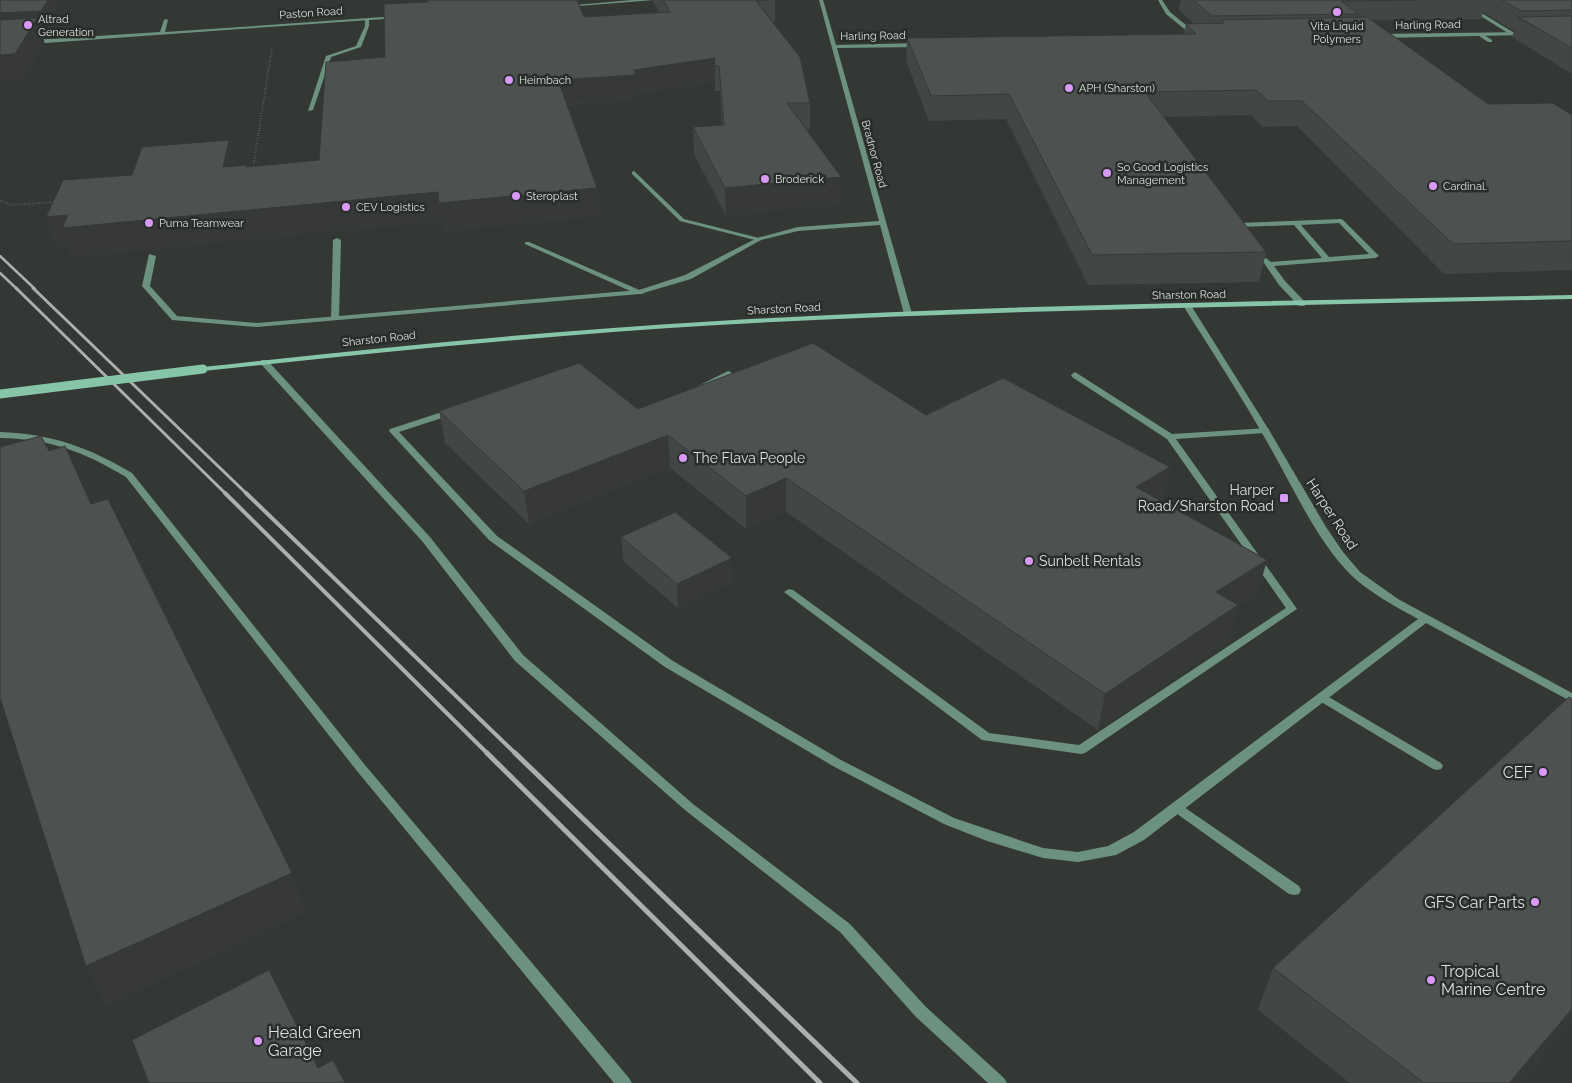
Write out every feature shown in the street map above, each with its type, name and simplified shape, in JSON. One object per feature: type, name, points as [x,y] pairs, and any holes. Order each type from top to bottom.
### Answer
[{"type":"main road","name":"Sharston Road","points":[[0,394],[264,362],[546,335],[718,323],[908,314],[1572,297]]},
{"type":"street","points":[[564,6],[583,2],[652,0]]},
{"type":"street","name":"Bradnor Road","points":[[821,0],[908,314]]},
{"type":"street","points":[[1160,0],[1168,13],[1200,39],[1190,39]]},
{"type":"street","points":[[1457,0],[1513,34]]},
{"type":"street","name":"Paston Road","points":[[20,42],[404,17]]},
{"type":"street","points":[[162,33],[166,20]]},
{"type":"street","points":[[310,110],[328,56],[358,47],[367,26],[367,20]]},
{"type":"street","points":[[1480,34],[1490,41]]},
{"type":"street","name":"Harling Road","points":[[1374,36],[1532,34]]},
{"type":"street","name":"Harling Road","points":[[834,46],[930,44]]},
{"type":"street","points":[[634,173],[682,220],[759,239]]},
{"type":"street","points":[[1245,232],[1237,222],[1296,223],[1341,221],[1375,256],[1268,264]]},
{"type":"street","points":[[152,256],[146,286],[175,318],[257,325],[640,292],[688,277],[759,239],[798,229],[883,223]]},
{"type":"street","points":[[1296,223],[1328,260]]},
{"type":"street","points":[[335,318],[337,240]]},
{"type":"street","points":[[527,243],[640,292]]},
{"type":"street","points":[[1263,256],[1282,283],[1302,304]]},
{"type":"street","name":"Harper Road","points":[[1188,306],[1265,430],[1320,527],[1356,574],[1425,619],[1572,698]]},
{"type":"street","points":[[264,362],[426,539],[519,658],[689,807],[846,928],[921,1012],[999,1083]]},
{"type":"street","points":[[692,390],[728,374]]},
{"type":"street","points":[[789,592],[986,737],[1081,750],[1292,609],[1170,437],[1075,375]]},
{"type":"street","points":[[459,409],[393,431],[493,538],[670,664],[838,763],[949,821],[1043,853],[1078,857],[1111,851],[1139,836],[1425,619]]},
{"type":"street","points":[[1170,437],[1265,430]]},
{"type":"street","points":[[0,435],[26,435],[64,442],[100,458],[129,475],[361,768],[624,1083]]},
{"type":"street","points":[[1322,697],[1437,766]]},
{"type":"street","points":[[1177,808],[1294,890]]},
{"type":"path","points":[[252,171],[276,26]]},
{"type":"path","points":[[0,201],[12,205],[63,202]]},
{"type":"building","points":[[0,0],[48,0],[41,11],[0,13]]},
{"type":"building","points":[[428,0],[577,0],[584,17],[670,12],[663,0],[768,0],[756,1],[800,57],[810,103],[787,103],[841,177],[725,188],[693,127],[724,125],[719,66],[714,66],[715,58],[634,70],[636,75],[558,80],[597,188],[439,203],[438,192],[62,228],[68,215],[46,217],[63,180],[132,175],[142,147],[229,140],[223,167],[247,165],[246,167],[319,160],[326,62],[385,57],[384,4],[429,2]]},
{"type":"building","points":[[1193,0],[1416,0],[1341,1],[1359,14],[1212,16]]},
{"type":"building","points":[[1502,0],[1572,0],[1572,10],[1521,11]]},
{"type":"building","points":[[1572,16],[1572,48],[1518,17]]},
{"type":"building","points":[[1367,17],[1488,104],[1553,103],[1572,115],[1572,241],[1453,244],[1302,101],[1268,101],[1256,90],[1145,92],[1266,252],[1092,255],[1009,94],[931,96],[907,38],[1196,34],[1186,24],[1224,23],[1220,20]]},
{"type":"building","points":[[37,18],[15,54],[0,55],[0,20]]},
{"type":"building","points":[[813,343],[926,415],[1003,378],[1170,467],[1136,487],[1267,560],[1216,592],[1238,605],[1105,694],[786,478],[746,496],[668,435],[524,491],[439,411],[579,363],[638,409]]},
{"type":"building","points":[[41,436],[49,451],[65,446],[91,504],[108,499],[292,873],[86,966],[0,698],[0,447]]},
{"type":"building","points":[[675,512],[732,558],[677,584],[621,537]]},
{"type":"building","name":"Tropical Marine Centre","points":[[1569,697],[1572,699],[1572,1009],[1509,1083],[1424,1083],[1273,968]]},
{"type":"building","points":[[269,970],[318,1068],[333,1060],[345,1083],[149,1083],[132,1040]]},
{"type":"railway","points":[[0,256],[35,289]]},
{"type":"railway","points":[[0,273],[17,289]]},
{"type":"railway","points":[[16,288],[226,494]]},
{"type":"railway","points":[[33,288],[247,494]]},
{"type":"railway","points":[[225,493],[488,754]]},
{"type":"railway","points":[[246,493],[516,754]]},
{"type":"railway","points":[[487,753],[820,1083]]},
{"type":"railway","points":[[515,753],[857,1083]]},
{"type":"place","name":"Vita Liquid Polymers","points":[[1337,12]]},
{"type":"place","name":"Altrad Generation","points":[[28,25]]},
{"type":"place","name":"Heimbach","points":[[509,80]]},
{"type":"place","name":"APH (Sharston)","points":[[1069,88]]},
{"type":"place","name":"So Good Logistics Management","points":[[1107,173]]},
{"type":"place","name":"Broderick","points":[[765,179]]},
{"type":"place","name":"Cardinal.","points":[[1433,186]]},
{"type":"place","name":"Steroplast","points":[[516,196]]},
{"type":"place","name":"CEV Logistics","points":[[346,207]]},
{"type":"place","name":"Puma Teamwear","points":[[149,223]]},
{"type":"place","name":"The Flava People","points":[[683,458]]},
{"type":"place","name":"Harper Road/Sharston Road","points":[[1284,498]]},
{"type":"place","name":"Sunbelt Rentals","points":[[1029,561]]},
{"type":"place","name":"CEF","points":[[1543,772]]},
{"type":"place","name":"GFS Car Parts","points":[[1535,902]]},
{"type":"place","name":"Tropical Marine Centre","points":[[1431,980]]},
{"type":"place","name":"Heald Green Garage","points":[[258,1041]]}]
